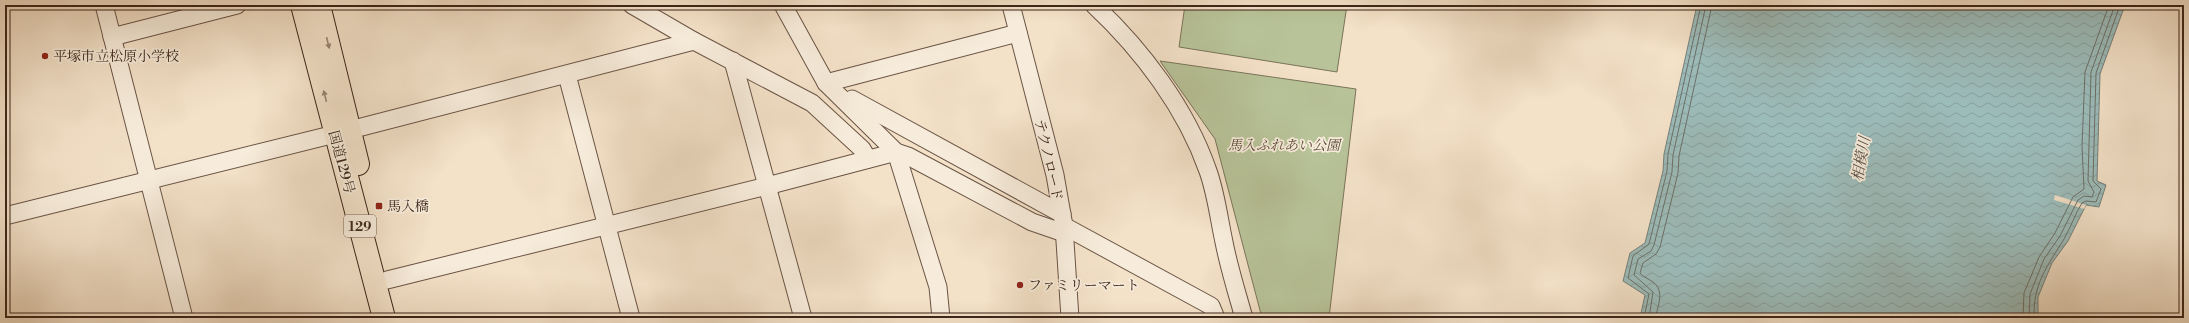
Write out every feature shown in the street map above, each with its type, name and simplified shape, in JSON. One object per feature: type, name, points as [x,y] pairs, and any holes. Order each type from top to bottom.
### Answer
[{"type":"highway","name":"国道129号","points":[[302,5],[387,280],[396,318]]},
{"type":"highway","name":"国道129号","points":[[319,5],[342,132],[384,318]]},
{"type":"street","points":[[104,5],[184,318]]},
{"type":"street","points":[[112,37],[237,5]]},
{"type":"street","points":[[632,5],[694,42],[812,103],[862,149],[868,159]]},
{"type":"street","points":[[783,5],[826,83],[896,152],[908,156],[1032,222],[1063,224]]},
{"type":"street","name":"テクノロード","points":[[1011,5],[1055,175],[1063,224],[1070,318]]},
{"type":"street","points":[[1094,5],[1119,28],[1146,62],[1195,137],[1209,172],[1228,261],[1244,318]]},
{"type":"street","points":[[826,83],[1018,33]]},
{"type":"street","points":[[5,216],[694,42]]},
{"type":"street","points":[[733,61],[802,318]]},
{"type":"street","points":[[567,74],[631,318]]},
{"type":"street","points":[[826,83],[1063,224],[1211,306],[1216,318]]},
{"type":"street","points":[[387,280],[767,186],[896,152]]},
{"type":"street","points":[[896,152],[938,287],[941,318]]},
{"type":"green space","points":[[1185,5],[1347,5],[1337,72],[1179,47]]},
{"type":"green space","name":"馬入ふれあい公園","points":[[1160,61],[1356,89],[1329,318],[1262,318],[1215,139]]},
{"type":"water","name":"相模川","points":[[1697,5],[2125,5],[2100,74],[2097,181],[2106,185],[2099,207],[2086,205],[2068,241],[2052,263],[2038,297],[2038,318],[1640,318],[1645,295],[1623,281],[1630,253],[1645,243],[1663,171],[1664,154]]},
{"type":"pier","points":[[2055,195],[2086,205],[2084,209],[2054,200]]},
{"type":"place","name":"平塚市立松原小学校","points":[[45,56]]},
{"type":"place","name":"馬入橋","points":[[379,206]]},
{"type":"place","name":"ファミリーマート","points":[[1020,285]]}]
